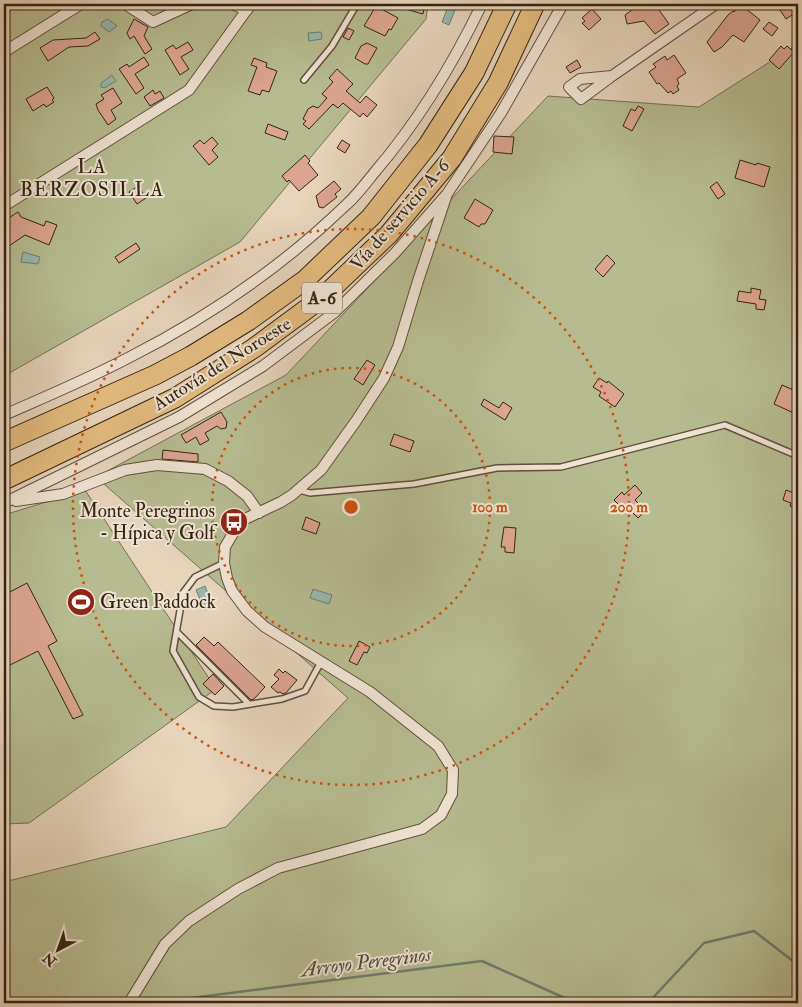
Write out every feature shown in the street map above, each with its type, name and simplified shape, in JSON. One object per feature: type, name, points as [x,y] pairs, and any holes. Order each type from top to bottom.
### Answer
[{"type":"highway","name":"Autovía del Noroeste","points":[[4,442],[155,375],[222,338],[305,280],[371,217],[428,145],[474,73],[507,4]]},
{"type":"highway","name":"Autovía del Noroeste","points":[[4,480],[175,398],[254,348],[323,297],[389,234],[452,158],[498,83],[535,4]]},
{"type":"highway","points":[[4,429],[186,346],[222,338]]},
{"type":"street","points":[[4,52],[81,4]]},
{"type":"street","points":[[124,4],[153,22],[192,4]]},
{"type":"street","points":[[4,206],[190,90],[249,7],[232,4]]},
{"type":"street","points":[[4,415],[127,359],[178,330],[229,300],[304,244],[349,203],[390,155],[435,90],[461,46],[482,4]]},
{"type":"street","points":[[528,65],[555,4]]},
{"type":"street","points":[[528,65],[563,4]]},
{"type":"street","points":[[612,76],[716,4]]},
{"type":"street","name":"Vía de servicio A-6","points":[[4,503],[179,417],[263,366],[334,312],[395,253],[446,194],[501,113],[528,65]]},
{"type":"street","points":[[128,1003],[165,944],[189,922],[238,888],[278,868],[422,829],[441,815],[452,794],[453,770],[438,746],[370,692],[265,627],[246,611],[232,591],[224,563],[225,547],[232,534],[245,519],[281,502],[300,490],[321,470],[384,378],[398,347],[446,194]]},
{"type":"street","points":[[4,503],[63,494],[125,470],[157,466],[204,469],[228,481],[247,496],[259,513]]},
{"type":"lane","points":[[304,80],[332,46],[357,4]]},
{"type":"lane","points":[[300,490],[310,493],[414,484],[497,468],[561,467],[725,425],[798,456]]},
{"type":"lane","points":[[224,563],[195,576],[183,593],[173,651],[199,697],[214,706],[233,707],[282,700],[305,690],[321,661]]},
{"type":"lane","points":[[177,632],[249,704]]},
{"type":"green space","points":[[4,4],[428,4],[426,19],[240,242],[4,376]]},
{"type":"green space","points":[[798,44],[798,1003],[4,1003],[4,882],[226,827],[348,698],[96,477],[286,375],[548,96],[699,107]]},
{"type":"green space","name":"Green Paddock","points":[[85,490],[216,689],[29,823],[4,824],[4,515]]},
{"type":"water","points":[[448,7],[455,10],[449,25],[442,22]]},
{"type":"water","points":[[108,19],[117,26],[109,32],[101,26],[102,22]]},
{"type":"water","points":[[321,32],[322,39],[309,41],[308,33]]},
{"type":"water","points":[[112,75],[116,81],[104,88],[101,87],[101,83]]},
{"type":"water","points":[[23,252],[40,257],[38,264],[21,262]]},
{"type":"water","points":[[205,586],[213,607],[205,610],[196,590]]},
{"type":"water","points":[[313,589],[332,595],[329,604],[310,598]]},
{"type":"building","points":[[395,4],[425,4],[423,14],[395,6]]},
{"type":"building","points":[[640,4],[655,4],[669,24],[655,34],[644,21],[627,24],[625,15]]},
{"type":"building","points":[[740,4],[760,20],[744,42],[733,35],[722,47],[714,52],[707,42],[728,15],[734,12]]},
{"type":"building","points":[[776,4],[798,4],[798,24],[792,15],[786,19]]},
{"type":"building","points":[[376,6],[398,18],[385,36],[364,26]]},
{"type":"building","points":[[592,9],[601,19],[589,30],[582,23],[585,21],[582,18]]},
{"type":"building","points":[[134,19],[148,27],[144,36],[152,49],[145,54],[134,36],[130,39],[127,33]]},
{"type":"building","points":[[769,22],[778,28],[772,36],[763,29]]},
{"type":"building","points":[[348,28],[354,31],[349,40],[343,37]]},
{"type":"building","points":[[95,32],[100,39],[88,46],[69,47],[48,61],[40,48],[53,40],[86,38]]},
{"type":"building","points":[[188,42],[193,50],[181,57],[189,69],[180,75],[165,50],[173,45],[176,49]]},
{"type":"building","points":[[367,43],[377,48],[368,64],[365,64],[355,58],[361,46]]},
{"type":"building","points":[[781,46],[784,49],[787,46],[794,52],[779,69],[769,60]]},
{"type":"building","points":[[674,55],[686,73],[677,79],[679,90],[673,94],[671,91],[668,93],[659,83],[657,84],[649,72],[656,67],[653,64],[665,56],[667,60]]},
{"type":"building","points":[[144,57],[149,65],[135,74],[144,88],[136,94],[119,69],[127,64],[129,67]]},
{"type":"building","points":[[254,58],[267,63],[266,67],[277,71],[269,92],[262,90],[260,95],[248,91],[257,67],[251,65]]},
{"type":"building","points":[[577,60],[581,67],[570,73],[566,67]]},
{"type":"building","points":[[337,69],[353,84],[346,91],[360,103],[366,96],[377,105],[367,117],[363,113],[360,117],[343,103],[338,108],[333,104],[309,129],[303,124],[306,121],[303,119],[308,109],[313,106],[318,108],[327,98],[322,94],[333,82],[329,78]]},
{"type":"building","points":[[47,87],[54,98],[52,100],[54,102],[46,107],[44,104],[33,111],[26,99]]},
{"type":"building","points":[[113,88],[122,103],[111,110],[116,119],[108,125],[96,104],[104,99],[101,95]]},
{"type":"building","points":[[153,90],[155,94],[160,91],[164,98],[150,106],[144,97]]},
{"type":"building","points":[[638,106],[644,109],[632,131],[623,126],[631,109],[635,111]]},
{"type":"building","points":[[268,124],[288,132],[285,140],[265,133]]},
{"type":"building","points":[[494,136],[514,137],[512,154],[493,152]]},
{"type":"building","points":[[212,137],[218,144],[212,150],[218,157],[209,165],[193,146],[200,140],[204,144]]},
{"type":"building","points":[[342,140],[350,145],[345,153],[337,148]]},
{"type":"building","points":[[305,155],[310,161],[308,163],[318,175],[299,191],[289,180],[287,182],[282,176]]},
{"type":"building","points":[[740,160],[770,167],[764,187],[735,178]]},
{"type":"building","points":[[334,181],[341,189],[335,194],[337,197],[323,208],[319,207],[316,196]]},
{"type":"building","points":[[717,182],[725,194],[718,199],[710,187]]},
{"type":"building","points":[[138,186],[146,198],[137,204],[129,192]]},
{"type":"building","points":[[475,199],[493,210],[485,224],[481,224],[479,227],[464,218]]},
{"type":"building","points":[[18,212],[21,217],[44,226],[46,221],[57,225],[49,245],[25,235],[9,246],[4,238],[4,221]]},
{"type":"building","points":[[136,243],[140,249],[119,263],[115,257]]},
{"type":"building","points":[[607,255],[615,263],[603,277],[595,269]]},
{"type":"building","points":[[751,288],[761,290],[759,299],[766,300],[764,310],[756,309],[756,304],[737,301],[739,291],[751,293]]},
{"type":"building","points":[[367,360],[375,365],[363,385],[354,379]]},
{"type":"building","points":[[599,378],[607,383],[608,381],[624,394],[615,407],[599,396],[601,392],[593,387]]},
{"type":"building","points":[[782,385],[798,392],[798,409],[796,414],[774,404]]},
{"type":"building","points":[[484,399],[499,408],[503,402],[512,408],[505,420],[481,405]]},
{"type":"building","points":[[221,412],[227,422],[226,428],[221,429],[217,426],[205,433],[209,440],[200,445],[196,437],[186,443],[181,435]]},
{"type":"building","points":[[394,434],[414,441],[410,452],[390,445]]},
{"type":"building","points":[[163,450],[198,454],[198,462],[162,459]]},
{"type":"building","points":[[635,485],[642,493],[635,500],[638,503],[636,505],[643,513],[638,518],[624,504],[621,507],[614,500],[622,492],[624,495]]},
{"type":"building","points":[[797,486],[798,509],[790,506],[791,503],[783,500],[786,490],[794,493]]},
{"type":"building","points":[[306,517],[320,523],[316,534],[302,529]]},
{"type":"building","points":[[504,527],[516,528],[514,553],[505,552],[505,547],[501,547]]},
{"type":"building","points":[[27,583],[57,641],[48,646],[83,715],[73,719],[38,651],[4,668],[4,595]]},
{"type":"building","points":[[204,637],[214,646],[218,642],[265,687],[254,699],[251,700],[196,645]]},
{"type":"building","points":[[359,641],[370,647],[367,653],[364,652],[357,665],[349,661]]},
{"type":"building","points":[[279,669],[297,680],[283,694],[278,693],[271,687],[279,679],[274,675]]},
{"type":"building","points":[[213,674],[224,686],[215,695],[203,684]]},
{"type":"waterway","name":"Arroyo Peregrinos","points":[[648,1003],[704,943],[754,931],[798,965]]},
{"type":"waterway","name":"Arroyo Peregrinos","points":[[152,1003],[482,961],[576,1003]]},
{"type":"waterway","name":"Arroyo Peregrinos","points":[[55,1003],[64,998],[119,1003]]},
{"type":"place","name":"Monte Peregrinos - Hípica y Golf","points":[[234,522]]},
{"type":"place","name":"Green Paddock","points":[[81,602]]},
{"type":"district","name":"LA BERZOSILLA","points":[[92,178]]}]
